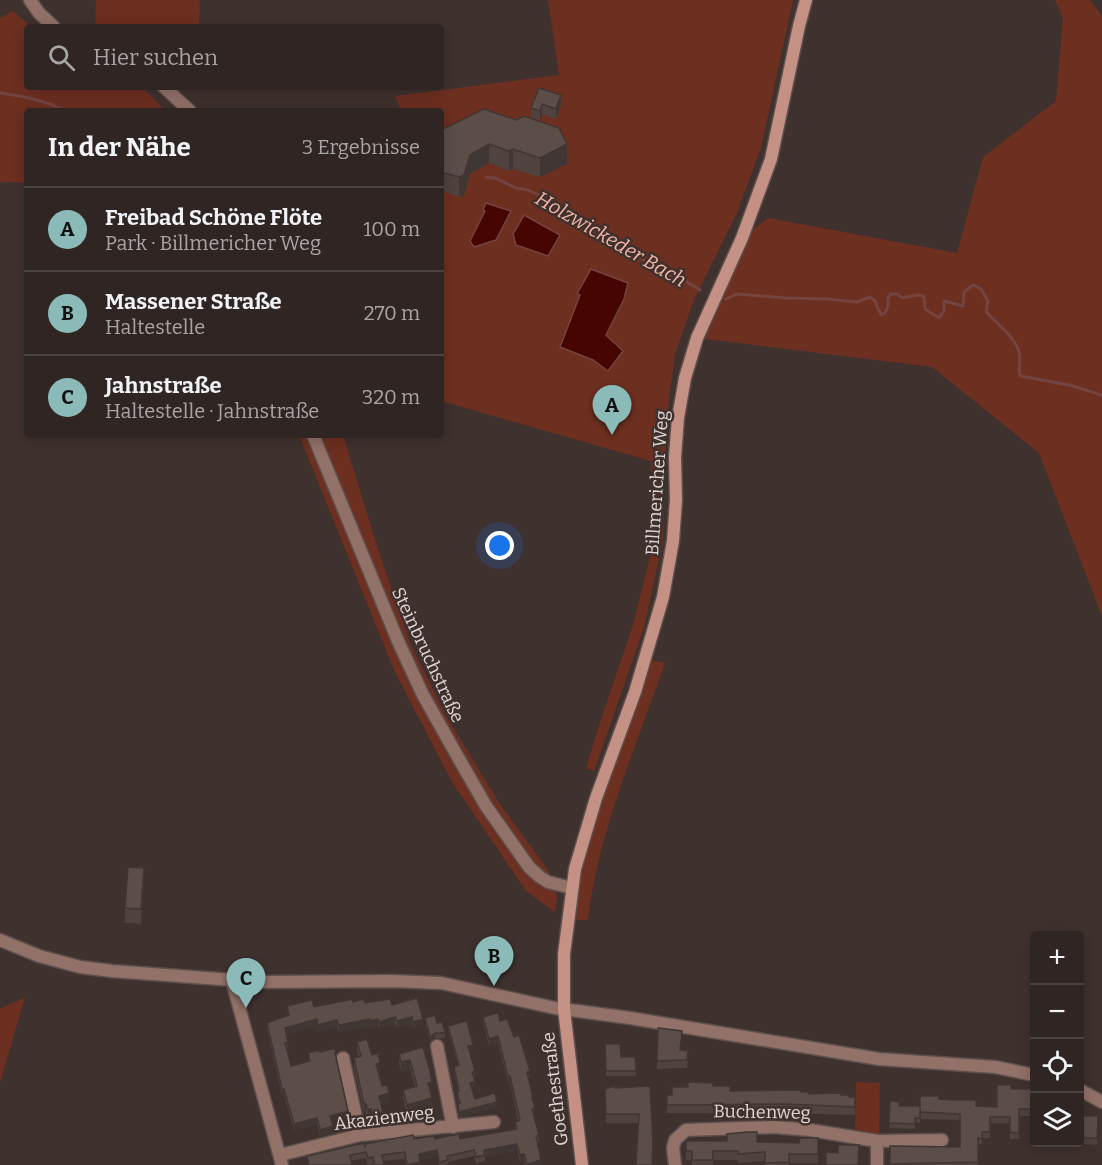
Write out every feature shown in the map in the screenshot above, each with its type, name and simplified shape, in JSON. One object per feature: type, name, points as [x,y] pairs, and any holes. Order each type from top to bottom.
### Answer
[{"type":"main road","name":"Billmericher Weg","points":[[564,1009],[564,954],[579,851],[635,692],[663,597],[673,541],[676,500],[675,457],[678,418],[685,378],[697,338],[742,238],[771,159],[806,0]]},
{"type":"main road","name":"Goethestraße","points":[[564,1009],[582,1165]]},
{"type":"street","points":[[30,0],[51,24]]},
{"type":"street","points":[[167,90],[187,108]]},
{"type":"street","name":"Steinbruchstraße","points":[[314,438],[398,641],[423,695],[486,806],[529,867],[548,882],[572,888]]},
{"type":"street","points":[[0,940],[39,956],[80,967],[232,981],[434,983],[564,1009],[879,1059],[995,1067],[1030,1074]]},
{"type":"street","points":[[232,981],[281,1160]]},
{"type":"street","points":[[437,1046],[453,1127]]},
{"type":"street","points":[[343,1059],[360,1135]]},
{"type":"street","points":[[1084,1092],[1102,1102]]},
{"type":"street","name":"Akazienweg","points":[[281,1160],[360,1135],[494,1122]]},
{"type":"street","name":"Buchenweg","points":[[675,1165],[673,1148],[675,1140],[686,1130],[774,1127],[810,1130],[877,1141],[942,1140]]},
{"type":"street","points":[[877,1141],[877,1165]]},
{"type":"shaded area","points":[[96,0],[200,0],[199,24],[95,24]]},
{"type":"shaded area","points":[[548,0],[793,0],[761,148],[736,215],[694,300],[675,354],[666,422],[663,540],[644,628],[594,771],[586,768],[633,625],[654,541],[651,461],[444,402],[444,108],[400,108],[395,96],[559,75]]},
{"type":"shaded area","points":[[1055,0],[1090,0],[1102,16],[1102,616],[1039,453],[932,367],[697,338],[742,238],[768,218],[957,253],[983,157],[1056,101],[1063,18]]},
{"type":"shaded area","points":[[13,11],[28,24],[24,24],[24,90],[145,90],[163,108],[24,108],[24,183],[0,182],[0,18]]},
{"type":"shaded area","points":[[486,203],[511,211],[496,240],[474,247],[470,241],[485,211],[483,210]]},
{"type":"shaded area","points":[[524,215],[560,235],[548,256],[516,245],[513,234]]},
{"type":"shaded area","points":[[591,269],[628,283],[624,299],[606,335],[623,351],[608,371],[593,360],[560,347],[580,295],[577,294]]},
{"type":"shaded area","points":[[300,438],[344,438],[410,643],[445,714],[499,803],[548,870],[557,896],[555,912],[526,891],[452,782],[394,670]]},
{"type":"shaded area","points":[[652,660],[665,663],[609,822],[593,887],[588,920],[576,920],[582,871],[601,800]]},
{"type":"shaded area","points":[[25,997],[0,1083],[0,1009]]},
{"type":"shaded area","points":[[856,1082],[880,1083],[879,1135],[855,1129]]},
{"type":"building","points":[[539,88],[561,95],[556,109],[542,104],[540,111],[531,108]]},
{"type":"building","points":[[484,109],[517,120],[524,116],[559,128],[567,144],[540,158],[489,144],[470,155],[464,175],[459,177],[444,173],[444,129]]},
{"type":"building","points":[[128,867],[144,868],[141,909],[125,908]]},
{"type":"building","points":[[417,998],[423,1019],[413,1022],[412,1017],[397,1021],[395,1017],[379,1022],[378,1019],[370,1021],[370,1019],[339,1025],[337,1020],[318,1025],[317,1019],[285,1028],[288,1042],[285,1043],[291,1066],[310,1061],[308,1053],[336,1048],[335,1053],[348,1111],[330,1116],[333,1126],[320,1130],[317,1118],[294,1124],[284,1089],[282,1089],[267,1023],[289,1015],[287,1006],[312,1000],[314,1007],[353,999],[353,1002],[364,999],[365,1003],[390,999],[392,1005]]},
{"type":"building","points":[[498,1013],[500,1021],[507,1019],[514,1037],[519,1035],[530,1071],[527,1072],[535,1108],[532,1109],[539,1135],[536,1136],[541,1160],[527,1164],[524,1154],[520,1155],[517,1144],[484,1150],[485,1155],[476,1157],[474,1150],[447,1156],[448,1160],[439,1162],[437,1150],[419,1154],[420,1162],[407,1165],[405,1152],[382,1155],[384,1165],[375,1165],[373,1157],[368,1158],[366,1152],[350,1155],[352,1165],[309,1165],[307,1156],[364,1143],[365,1148],[365,1144],[413,1135],[414,1139],[434,1136],[435,1139],[459,1134],[460,1139],[517,1129],[515,1122],[520,1120],[498,1036],[489,1039],[483,1017]]},
{"type":"building","points":[[435,1015],[437,1023],[442,1022],[445,1033],[435,1033],[430,1037],[425,1018]]},
{"type":"building","points":[[467,1021],[473,1045],[468,1046],[475,1071],[472,1072],[475,1081],[470,1083],[475,1099],[495,1093],[497,1102],[459,1112],[458,1103],[460,1103],[457,1091],[459,1091],[454,1067],[459,1065],[448,1026]]},
{"type":"building","points":[[658,1028],[682,1031],[680,1050],[688,1051],[687,1060],[657,1061]]},
{"type":"building","points":[[367,1039],[372,1055],[378,1053],[380,1063],[376,1064],[382,1086],[387,1085],[389,1093],[379,1096],[383,1112],[372,1115],[371,1109],[368,1110],[364,1104],[354,1058],[361,1056],[357,1042]]},
{"type":"building","points":[[605,1044],[620,1044],[621,1057],[635,1057],[636,1071],[606,1071]]},
{"type":"building","points":[[423,1047],[432,1082],[428,1083],[432,1098],[407,1105],[403,1090],[417,1086],[410,1060],[401,1062],[399,1054]]},
{"type":"building","points":[[688,1082],[730,1086],[730,1091],[801,1090],[809,1094],[841,1093],[841,1095],[855,1097],[855,1107],[786,1104],[667,1105],[667,1095],[672,1095],[672,1087],[688,1087]]},
{"type":"building","points":[[997,1085],[1011,1085],[1011,1089],[1030,1089],[1030,1109],[1019,1109],[1019,1133],[1010,1132],[1010,1117],[990,1117],[990,1132],[982,1132],[982,1138],[978,1138],[978,1162],[890,1164],[890,1146],[960,1147],[960,1114],[920,1112],[920,1096],[976,1100],[976,1106],[997,1107]]},
{"type":"building","points":[[615,1086],[615,1088],[650,1086],[652,1163],[654,1165],[636,1165],[639,1114],[606,1114],[605,1089]]},
{"type":"building","points":[[890,1101],[899,1102],[899,1106],[920,1106],[920,1118],[915,1118],[915,1124],[889,1123]]},
{"type":"building","points":[[1084,1116],[1098,1116],[1097,1138],[1084,1138]]},
{"type":"building","points":[[757,1132],[757,1142],[799,1143],[800,1138],[818,1138],[818,1154],[789,1154],[789,1162],[765,1163],[765,1152],[738,1154],[738,1151],[713,1151],[713,1160],[692,1160],[692,1151],[686,1151],[686,1141],[727,1141],[727,1134]]},
{"type":"building","points":[[838,1145],[859,1145],[858,1165],[826,1165],[826,1152],[838,1153]]},
{"type":"waterway","name":"Holzwickeder Bach","points":[[0,93],[42,101],[59,108]]},
{"type":"waterway","name":"Holzwickeder Bach","points":[[486,177],[495,178],[539,195],[555,208],[573,215],[605,238],[637,255],[661,272],[682,279],[700,290]]},
{"type":"waterway","name":"Holzwickeder Bach","points":[[726,299],[737,294],[857,302],[870,297],[875,301],[881,315],[885,313],[891,294],[898,294],[902,298],[918,295],[924,296],[925,309],[939,318],[944,311],[944,301],[963,306],[964,292],[973,285],[981,289],[988,301],[986,311],[1017,346],[1020,355],[1020,376],[1069,385],[1102,395]]},
{"type":"place","name":"Freibad Schöne Flöte","points":[[612,435]]},
{"type":"place","name":"Massener Straße","points":[[494,986]]},
{"type":"place","name":"Jahnstraße","points":[[246,1008]]}]
